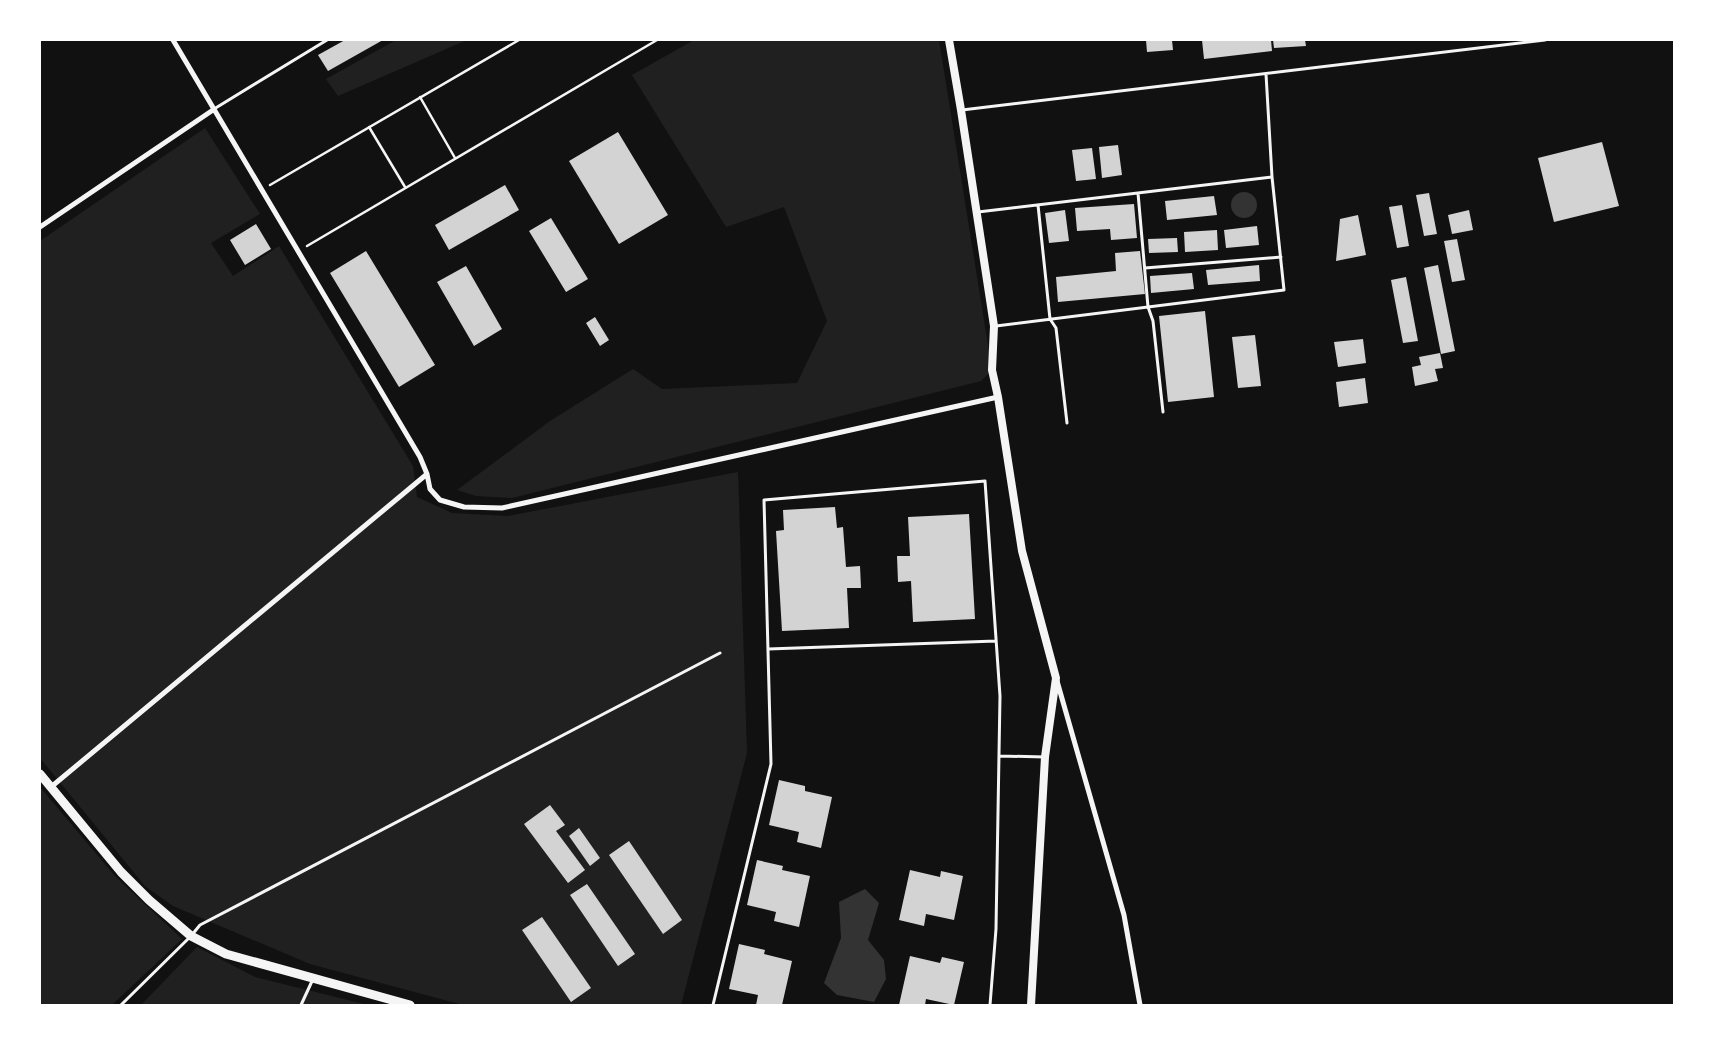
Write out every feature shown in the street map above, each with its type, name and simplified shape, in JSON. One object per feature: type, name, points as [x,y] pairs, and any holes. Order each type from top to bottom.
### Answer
[{"type":"main road","points":[[40,774],[121,872],[149,900],[191,936],[226,954],[410,1005]]},
{"type":"street","points":[[173,40],[420,456],[430,489],[440,500],[464,507],[502,508],[998,397]]},
{"type":"street","points":[[949,40],[994,326],[992,370],[998,397],[1022,552],[1124,915],[1140,1005]]},
{"type":"street","points":[[40,227],[213,110]]},
{"type":"street","points":[[51,787],[426,474]]},
{"type":"street","points":[[1031,1005],[1045,757],[1056,678]]},
{"type":"lane","points":[[213,110],[327,40]]},
{"type":"lane","points":[[961,110],[1544,40]]},
{"type":"lane","points":[[994,326],[1284,290],[1272,177],[1266,74]]},
{"type":"lane","points":[[977,212],[1272,177]]},
{"type":"lane","points":[[1138,193],[1148,307],[1154,321],[1163,412]]},
{"type":"lane","points":[[1038,205],[1050,319],[1056,328],[1067,423]]},
{"type":"lane","points":[[1144,268],[1281,257]]},
{"type":"lane","points":[[713,1005],[771,764],[764,500],[985,480],[1000,696],[996,929],[990,1005]]},
{"type":"lane","points":[[768,650],[996,642]]},
{"type":"lane","points":[[121,1005],[200,925],[720,653]]},
{"type":"lane","points":[[999,756],[1045,757]]},
{"type":"lane","points":[[300,1005],[313,978]]},
{"type":"path","points":[[262,190],[519,40]]},
{"type":"path","points":[[648,40],[650,44]]},
{"type":"path","points":[[298,251],[657,40]]},
{"type":"path","points":[[420,98],[455,158]]},
{"type":"path","points":[[369,127],[405,187]]},
{"type":"shaded area","points":[[396,40],[467,40],[338,96],[326,79]]},
{"type":"shaded area","points":[[694,40],[939,40],[992,370],[981,381],[512,498],[476,496],[457,490],[550,421],[633,369],[662,389],[797,383],[827,321],[784,207],[726,227],[632,75]]},
{"type":"shaded area","points":[[205,128],[260,214],[211,243],[233,276],[279,246],[413,466],[417,497],[452,513],[508,516],[738,472],[747,753],[681,1005],[463,1005],[310,964],[173,906],[145,886],[40,758],[40,241]]},
{"type":"shaded area","points":[[1244,192],[1253,196],[1257,205],[1253,214],[1244,218],[1235,214],[1231,205],[1235,196]]},
{"type":"shaded area","points":[[40,787],[115,876],[182,939],[112,1005],[40,1005]]},
{"type":"shaded area","points":[[865,889],[879,903],[868,940],[884,960],[886,979],[874,1002],[837,995],[824,983],[841,938],[839,902]]},
{"type":"shaded area","points":[[197,947],[255,977],[368,1005],[141,1005]]},
{"type":"building","points":[[345,40],[383,40],[328,71],[318,55]]},
{"type":"building","points":[[1146,40],[1172,40],[1173,50],[1147,52]]},
{"type":"building","points":[[1202,40],[1271,40],[1272,51],[1204,59]]},
{"type":"building","points":[[1273,40],[1305,40],[1306,46],[1274,48]]},
{"type":"building","points":[[618,132],[668,215],[619,244],[569,161]]},
{"type":"building","points":[[1602,142],[1619,206],[1554,222],[1538,158]]},
{"type":"building","points":[[1118,145],[1122,175],[1102,178],[1099,147]]},
{"type":"building","points":[[1092,148],[1096,179],[1076,181],[1072,150]]},
{"type":"building","points":[[505,185],[519,210],[449,250],[435,225]]},
{"type":"building","points":[[1429,193],[1437,234],[1424,236],[1416,195]]},
{"type":"building","points":[[1214,196],[1217,215],[1167,220],[1165,201]]},
{"type":"building","points":[[1134,204],[1137,238],[1111,240],[1110,229],[1077,231],[1075,208]]},
{"type":"building","points":[[1402,205],[1409,246],[1397,248],[1389,207]]},
{"type":"building","points":[[1065,210],[1069,241],[1049,243],[1045,213]]},
{"type":"building","points":[[1469,210],[1473,230],[1452,234],[1448,215]]},
{"type":"building","points":[[1358,215],[1366,255],[1336,261],[1340,219]]},
{"type":"building","points":[[551,218],[588,279],[566,292],[529,231]]},
{"type":"building","points":[[256,224],[271,249],[245,265],[230,240]]},
{"type":"building","points":[[1257,226],[1259,245],[1226,248],[1224,230]]},
{"type":"building","points":[[1217,230],[1218,250],[1185,252],[1184,232]]},
{"type":"building","points":[[1177,238],[1178,252],[1149,253],[1148,239]]},
{"type":"building","points":[[1457,239],[1465,280],[1452,282],[1444,241]]},
{"type":"building","points":[[366,251],[435,365],[399,387],[330,273]]},
{"type":"building","points":[[1140,251],[1145,294],[1058,302],[1056,277],[1116,271],[1115,253]]},
{"type":"building","points":[[1259,265],[1260,281],[1208,285],[1206,270]]},
{"type":"building","points":[[1438,265],[1455,351],[1441,354],[1424,268]]},
{"type":"building","points":[[466,266],[502,329],[474,346],[437,282]]},
{"type":"building","points":[[1192,273],[1194,289],[1151,293],[1150,276]]},
{"type":"building","points":[[1406,277],[1418,341],[1403,343],[1391,280]]},
{"type":"building","points":[[1205,311],[1214,397],[1168,402],[1159,316]]},
{"type":"building","points":[[595,317],[609,340],[600,346],[586,323]]},
{"type":"building","points":[[1255,335],[1261,386],[1238,388],[1232,337]]},
{"type":"building","points":[[1363,339],[1366,363],[1338,367],[1334,342]]},
{"type":"building","points":[[1440,353],[1443,368],[1435,369],[1438,381],[1415,386],[1412,367],[1421,365],[1419,357]]},
{"type":"building","points":[[1365,378],[1368,403],[1339,407],[1336,382]]},
{"type":"building","points":[[835,507],[837,528],[843,527],[846,567],[860,566],[861,588],[847,588],[849,628],[782,631],[776,531],[784,530],[783,510]]},
{"type":"building","points":[[969,514],[975,619],[913,622],[911,581],[898,582],[897,556],[910,556],[908,517]]},
{"type":"building","points":[[779,780],[805,786],[805,791],[832,797],[821,848],[797,842],[799,832],[769,825]]},
{"type":"building","points":[[550,805],[565,825],[556,831],[585,870],[568,883],[524,824]]},
{"type":"building","points":[[579,828],[600,858],[590,866],[569,836]]},
{"type":"building","points":[[629,841],[682,920],[663,934],[609,855]]},
{"type":"building","points":[[757,860],[783,866],[782,870],[810,876],[799,927],[774,921],[776,912],[747,905]]},
{"type":"building","points":[[910,870],[940,877],[941,871],[963,876],[954,920],[926,914],[924,926],[899,920]]},
{"type":"building","points":[[587,884],[635,954],[618,966],[570,895]]},
{"type":"building","points":[[542,917],[591,988],[571,1002],[522,930]]},
{"type":"building","points":[[739,944],[765,950],[764,954],[792,961],[782,1005],[756,1005],[758,995],[729,989]]},
{"type":"building","points":[[910,956],[940,963],[942,957],[964,962],[954,1005],[926,999],[925,1005],[899,1005]]}]
